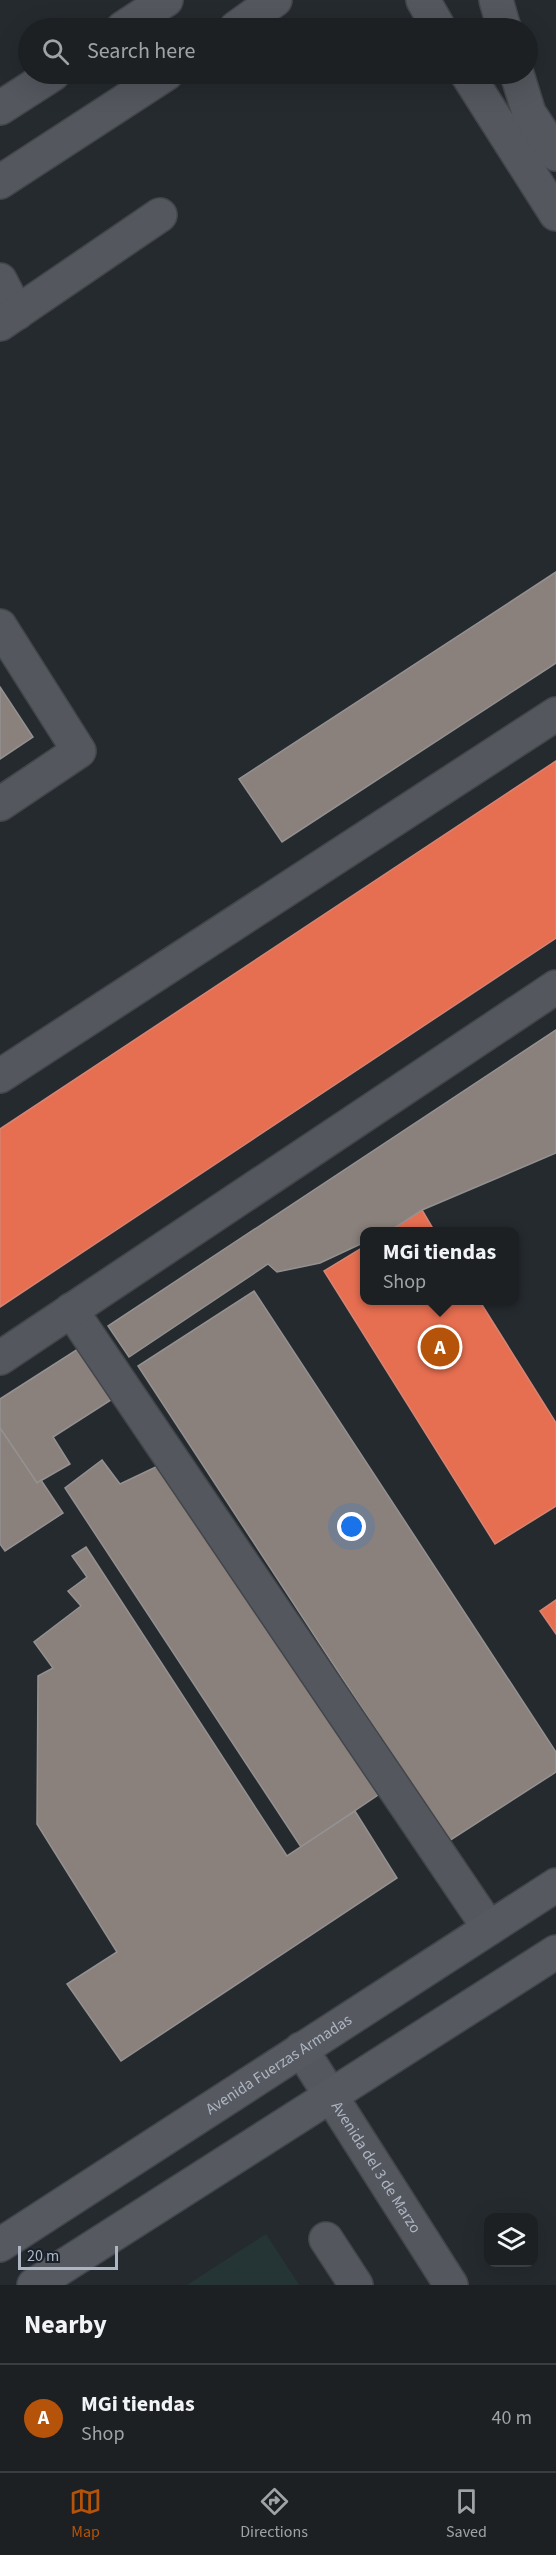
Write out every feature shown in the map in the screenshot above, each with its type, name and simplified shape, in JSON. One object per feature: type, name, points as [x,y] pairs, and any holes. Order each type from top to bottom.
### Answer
[{"type":"main road","name":"Avenida Fuerzas Armadas","points":[[0,2245],[556,1885]]},
{"type":"main road","points":[[34,2285],[556,1952]]},
{"type":"street","points":[[138,18],[166,0]]},
{"type":"street","points":[[423,0],[433,18]]},
{"type":"street","points":[[496,0],[501,18]]},
{"type":"street","points":[[253,18],[278,3]]},
{"type":"street","points":[[0,108],[37,84]]},
{"type":"street","points":[[0,182],[151,84]]},
{"type":"street","points":[[473,84],[556,214]]},
{"type":"street","points":[[520,84],[529,113],[556,154]]},
{"type":"street","points":[[0,280],[8,318],[160,215]]},
{"type":"street","points":[[0,626],[80,751],[0,804]]},
{"type":"street","points":[[0,1076],[556,714]]},
{"type":"street","points":[[0,1358],[556,987]]},
{"type":"street","points":[[72,1310],[489,1928]]},
{"type":"street","name":"Avenida del 3 de Marzo","points":[[301,2049],[452,2285]]},
{"type":"street","points":[[326,2239],[356,2285]]},
{"type":"shaded area","points":[[266,2234],[299,2285],[187,2285]]},
{"type":"building: Shops","points":[[556,761],[556,938],[0,1307],[0,1129]]},
{"type":"building: Shops","points":[[422,1210],[432,1227],[396,1227]]},
{"type":"building: Shops","points":[[360,1249],[360,1305],[482,1305],[556,1423],[556,1506],[495,1544],[324,1271]]},
{"type":"building: Shops","points":[[556,1600],[556,1634],[540,1611]]},
{"type":"building: Industry","points":[[556,572],[556,663],[282,842],[239,779]]},
{"type":"building: Industry","points":[[0,687],[33,737],[0,759]]},
{"type":"building: Industry","points":[[556,1030],[556,1153],[422,1210],[396,1227],[360,1227],[360,1244],[320,1263],[277,1272],[268,1264],[129,1357],[108,1326]]},
{"type":"building: Industry","points":[[254,1291],[556,1752],[556,1772],[449,1841],[138,1366]]},
{"type":"building: Industry","points":[[81,1347],[114,1398],[53,1437],[70,1464],[37,1483],[0,1428],[0,1399]]},
{"type":"building: Industry","points":[[0,1428],[37,1483],[41,1480],[63,1513],[5,1551],[0,1544]]},
{"type":"building: Industry","points":[[102,1460],[120,1484],[160,1465],[378,1795],[301,1847],[65,1488]]},
{"type":"building: Industry","points":[[86,1547],[287,1856],[355,1811],[397,1878],[121,2061],[67,1984],[117,1952],[37,1824],[38,1676],[53,1668],[34,1642],[81,1606],[68,1591],[87,1577],[72,1556]]},
{"type":"place","name":"MGi tiendas","points":[[440,1347]]}]
